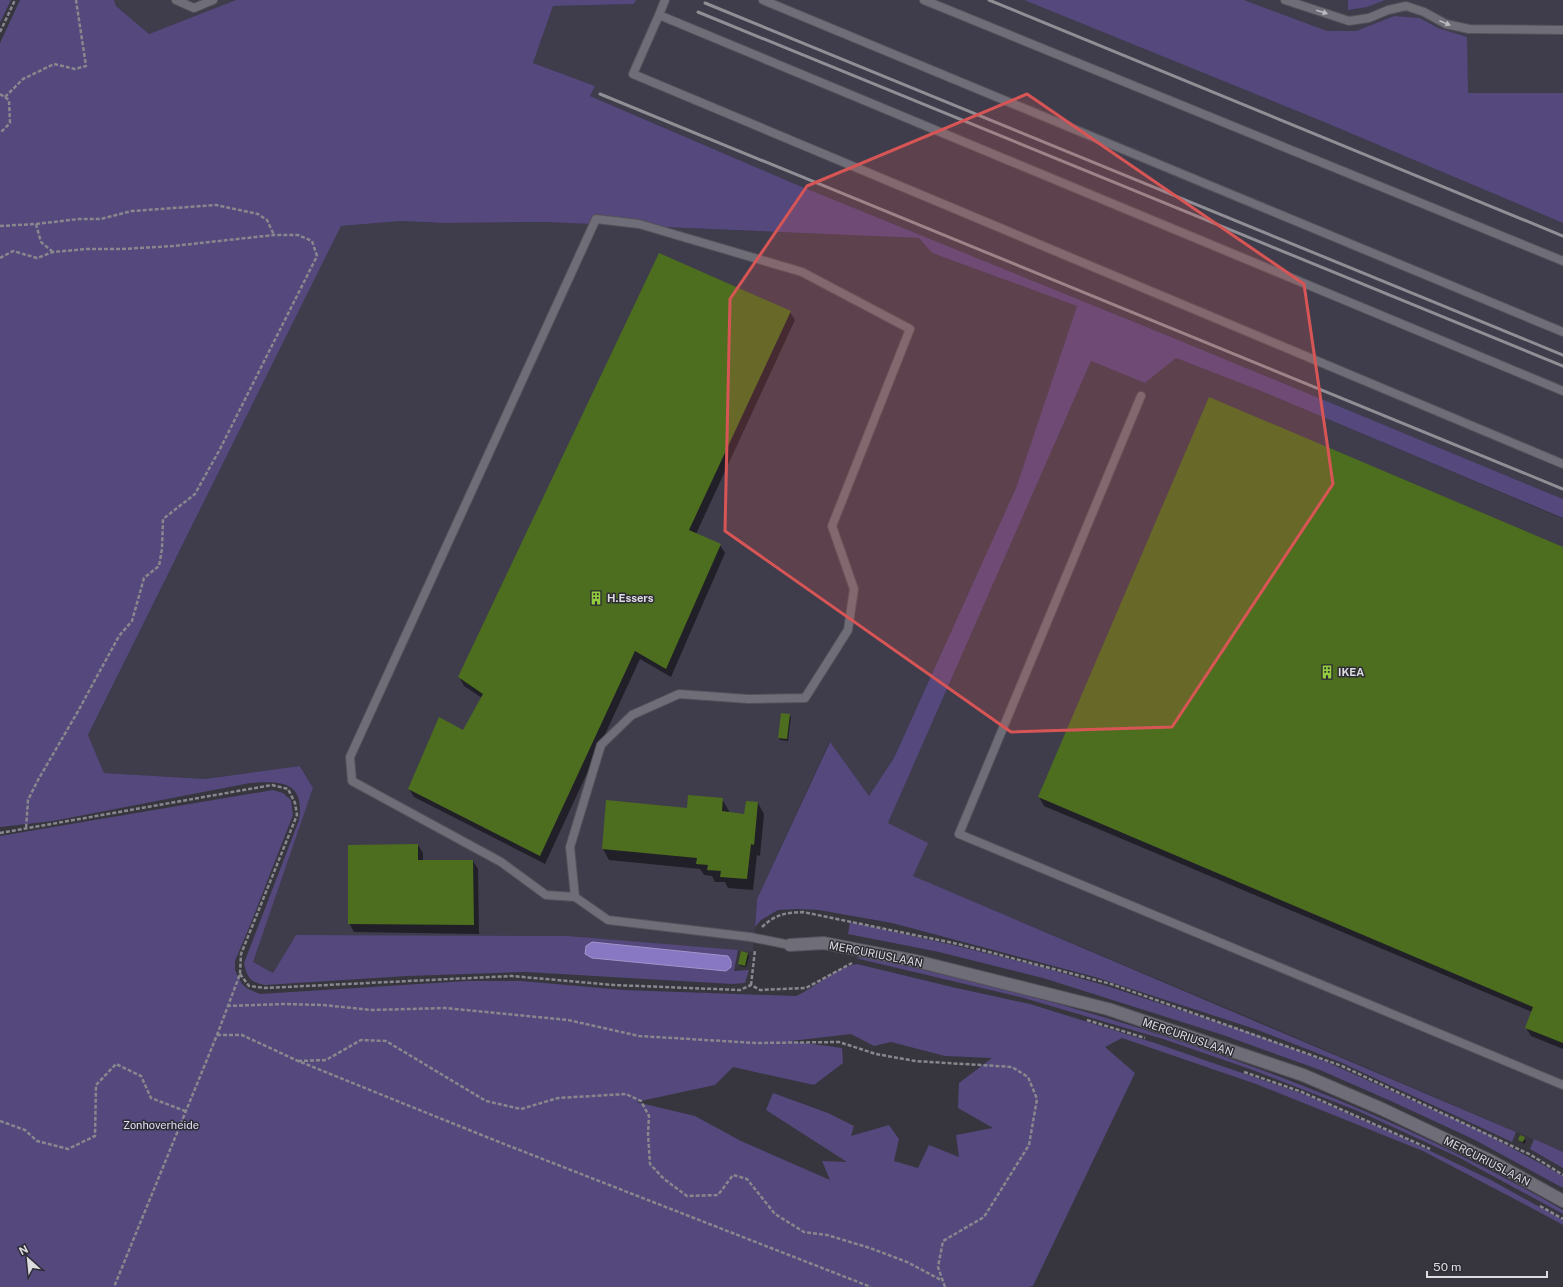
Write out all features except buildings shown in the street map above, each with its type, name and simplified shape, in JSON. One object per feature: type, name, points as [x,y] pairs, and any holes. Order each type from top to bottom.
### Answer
[{"type":"street","name":"MERCURIUSLAAN","points":[[790,945],[824,943],[916,961],[1108,1009],[1302,1076],[1382,1109],[1493,1162],[1563,1201]]},
{"type":"lane","points":[[176,0],[194,8],[213,0]]},
{"type":"lane","points":[[665,0],[633,74],[1563,464]]},
{"type":"lane","points":[[763,0],[1563,332]]},
{"type":"lane","points":[[924,0],[1563,260]]},
{"type":"lane","points":[[1285,0],[1349,21],[1369,18],[1388,10],[1406,6],[1424,12],[1446,24],[1469,29],[1563,30]]},
{"type":"lane","points":[[659,16],[1563,391]]},
{"type":"lane","points":[[575,897],[570,847],[601,745],[632,715],[679,694],[748,699],[805,698],[848,630],[854,589],[832,526],[910,329],[802,272],[639,224],[596,219],[350,757],[352,781],[501,862],[546,895],[575,897],[608,920],[750,937],[790,945]]},
{"type":"lane","points":[[1141,396],[959,834],[1563,1086]]},
{"type":"path","points":[[0,32],[14,0]]},
{"type":"path","points":[[5,97],[23,79],[54,64],[75,69],[86,66],[76,0]]},
{"type":"path","points":[[0,94],[9,100],[10,123],[0,133]]},
{"type":"path","points":[[0,226],[79,219],[101,219],[132,211],[216,206],[258,214],[267,220],[274,235]]},
{"type":"path","points":[[36,224],[41,242],[52,252]]},
{"type":"path","points":[[0,258],[13,251],[37,258],[52,252],[172,246],[274,235],[298,235],[312,240],[317,256],[220,449],[195,494],[163,519],[162,549],[159,566],[144,578],[132,621],[118,636],[77,713],[38,780],[28,800],[26,829]]},
{"type":"path","points":[[0,833],[272,785],[288,789],[295,803],[297,815],[241,954],[240,974],[217,1035],[114,1287]]},
{"type":"path","points":[[240,974],[249,986],[265,988],[512,976],[614,985],[740,990],[751,985],[760,990],[806,988],[855,961]]},
{"type":"path","points":[[227,1006],[284,1004],[323,1005],[372,1010],[445,1008],[568,1020],[639,1036],[756,1043],[839,1042],[876,1054],[915,1060],[1012,1067],[1028,1077],[1037,1099],[1029,1145],[984,1217],[943,1241],[938,1267],[945,1287]]},
{"type":"path","points":[[1083,1018],[1149,1039]]},
{"type":"path","points":[[217,1035],[242,1035],[298,1061],[499,1142],[871,1287]]},
{"type":"path","points":[[298,1061],[326,1060],[361,1040],[386,1041],[486,1101],[521,1108],[558,1098],[626,1094],[641,1101],[649,1116],[648,1134],[650,1164],[664,1179],[687,1196],[718,1195],[733,1175],[747,1179],[774,1214],[804,1232],[827,1235],[870,1248],[907,1262],[944,1282]]},
{"type":"path","points":[[0,1121],[24,1130],[37,1142],[68,1149],[95,1136],[96,1085],[116,1064],[141,1076],[152,1098],[185,1111]]},
{"type":"path","points":[[1237,1069],[1302,1092],[1430,1149]]},
{"type":"path","points":[[1538,1204],[1563,1219]]},
{"type":"highlighted area","points":[[1027,94],[1304,284],[1333,484],[1172,727],[1011,732],[725,531],[730,299],[807,186]]},
{"type":"shaded area","points":[[114,0],[236,0],[149,34],[116,6]]},
{"type":"shaded area","points":[[636,0],[1024,0],[1324,122],[1563,223],[1563,499],[795,184],[590,96],[595,86],[533,63],[553,6],[634,4]]},
{"type":"shaded area","points":[[1244,0],[1563,0],[1563,93],[1467,93],[1467,37],[1438,28],[1420,18],[1394,16],[1356,31],[1327,31]]},
{"type":"shaded area","points":[[401,221],[435,223],[545,222],[919,238],[932,253],[1077,306],[1016,488],[894,758],[869,796],[829,742],[757,899],[753,952],[568,936],[296,935],[273,973],[252,962],[313,788],[301,766],[205,779],[104,773],[88,735],[341,226]]},
{"type":"shaded area","points":[[1176,358],[1261,391],[1563,519],[1563,1152],[1258,1021],[912,876],[888,823],[1091,361],[1145,383]]},
{"type":"shaded area","points":[[592,942],[728,956],[731,961],[731,967],[726,971],[592,958],[585,954],[586,946]]},
{"type":"green space","points":[[0,0],[11,0],[0,23]]},
{"type":"green space","points":[[20,0],[114,0],[116,6],[149,34],[236,0],[636,0],[634,4],[553,6],[533,63],[595,86],[590,96],[795,184],[1563,499],[1563,518],[1261,391],[1176,358],[1145,383],[1091,361],[888,823],[928,843],[913,876],[1516,1132],[1512,1142],[1340,1062],[1255,1029],[1095,977],[892,923],[819,910],[778,910],[761,920],[755,927],[757,899],[830,742],[869,796],[894,758],[1016,488],[1077,306],[932,253],[919,238],[545,222],[443,223],[401,221],[341,226],[88,735],[104,773],[205,779],[300,766],[313,788],[253,962],[273,973],[296,935],[568,936],[738,950],[734,971],[749,970],[745,983],[732,984],[526,972],[407,976],[265,985],[253,981],[248,976],[244,963],[299,820],[300,807],[298,797],[288,786],[272,782],[250,783],[53,821],[0,827],[0,43]]},
{"type":"green space","points":[[1024,0],[1244,0],[1327,31],[1356,31],[1394,16],[1420,18],[1438,28],[1467,37],[1468,93],[1563,93],[1563,223],[1324,122]]},
{"type":"green space","points":[[1348,0],[1385,0],[1367,7],[1348,10]]},
{"type":"green space","name":"Zonhoverheide","points":[[273,790],[283,793],[291,800],[293,815],[235,961],[235,970],[242,984],[248,989],[260,994],[467,981],[521,981],[624,990],[796,996],[840,969],[857,964],[1030,1004],[1155,1043],[1306,1095],[1401,1137],[1491,1180],[1563,1220],[1563,1225],[1423,1151],[1256,1084],[1122,1038],[1105,1047],[1135,1073],[1033,1286],[0,1287],[0,836]],"holes":[[[851,1034],[874,1046],[891,1042],[945,1056],[992,1058],[959,1083],[958,1108],[993,1128],[956,1135],[959,1157],[929,1145],[918,1168],[894,1161],[899,1139],[889,1125],[851,1136],[854,1126],[828,1113],[773,1093],[766,1110],[847,1162],[822,1161],[830,1180],[741,1141],[695,1116],[636,1102],[715,1085],[733,1067],[814,1085],[843,1063],[842,1048],[791,1041]]]},
{"type":"green space","points":[[850,922],[1038,966],[1107,986],[1253,1034],[1327,1062],[1483,1132],[1563,1176],[1563,1188],[1475,1140],[1320,1070],[1223,1035],[1043,978],[939,952],[848,934]]},
{"type":"green space","points":[[866,957],[1062,1005],[1192,1045],[1256,1068],[1319,1092],[1443,1147],[1504,1177],[1563,1210],[1563,1214],[1458,1157],[1358,1111],[1250,1069],[1163,1039],[1024,998],[855,958]]},
{"type":"green space","points":[[1534,1139],[1563,1152],[1563,1168],[1530,1149]]},
{"type":"railway","points":[[989,0],[1563,236]]},
{"type":"railway","points":[[705,3],[1563,355]]},
{"type":"railway","points":[[698,12],[1563,366]]},
{"type":"railway","points":[[600,94],[1563,489]]},
{"type":"place","name":"H.Essers","points":[[596,598]]},
{"type":"place","name":"IKEA","points":[[1327,672]]}]
